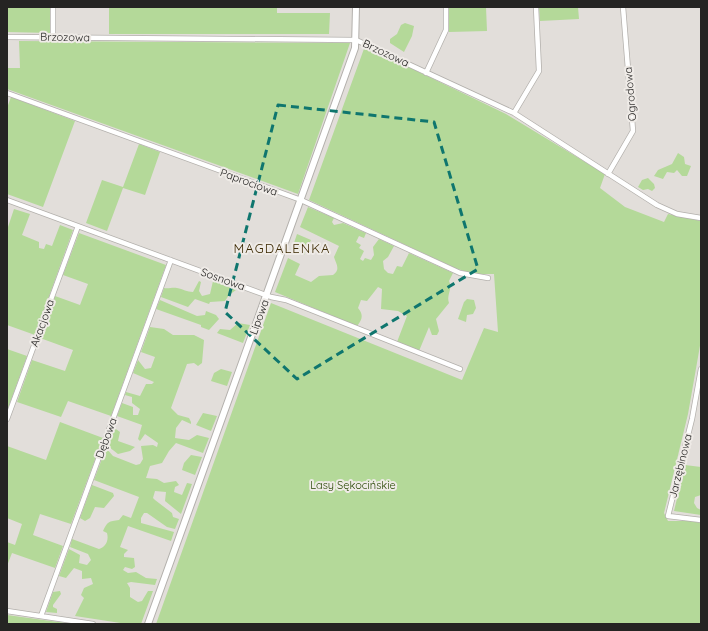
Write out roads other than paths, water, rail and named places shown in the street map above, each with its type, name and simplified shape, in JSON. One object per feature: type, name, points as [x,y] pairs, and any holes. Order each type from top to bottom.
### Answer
[{"type":"street","points":[[53,7],[53,37]]},
{"type":"street","name":"Lipowa","points":[[148,624],[301,200],[356,40],[356,7]]},
{"type":"street","points":[[426,73],[446,30],[446,7]]},
{"type":"street","points":[[514,113],[539,71],[536,7]]},
{"type":"street","name":"Ogrodowa","points":[[608,174],[634,130],[623,7]]},
{"type":"street","name":"Brzozowa","points":[[7,37],[356,40],[514,113],[663,208],[680,215],[701,218]]},
{"type":"street","name":"Paprociowa","points":[[7,93],[301,200],[460,273],[488,278]]},
{"type":"street","name":"Sosnowa","points":[[7,200],[267,295],[286,300],[460,369]]},
{"type":"street","name":"Akacjowa","points":[[7,419],[78,226]]},
{"type":"street","name":"Dębowa","points":[[41,616],[171,260]]},
{"type":"street","name":"Jarzębinowa","points":[[701,369],[692,419],[668,516],[701,520]]},
{"type":"street","points":[[7,611],[93,624]]},
{"type":"district","name":"MAGDALENKA","points":[[282,248]]},
{"type":"park label","name":"Lasy Sękocińskie","points":[[353,485]]}]
